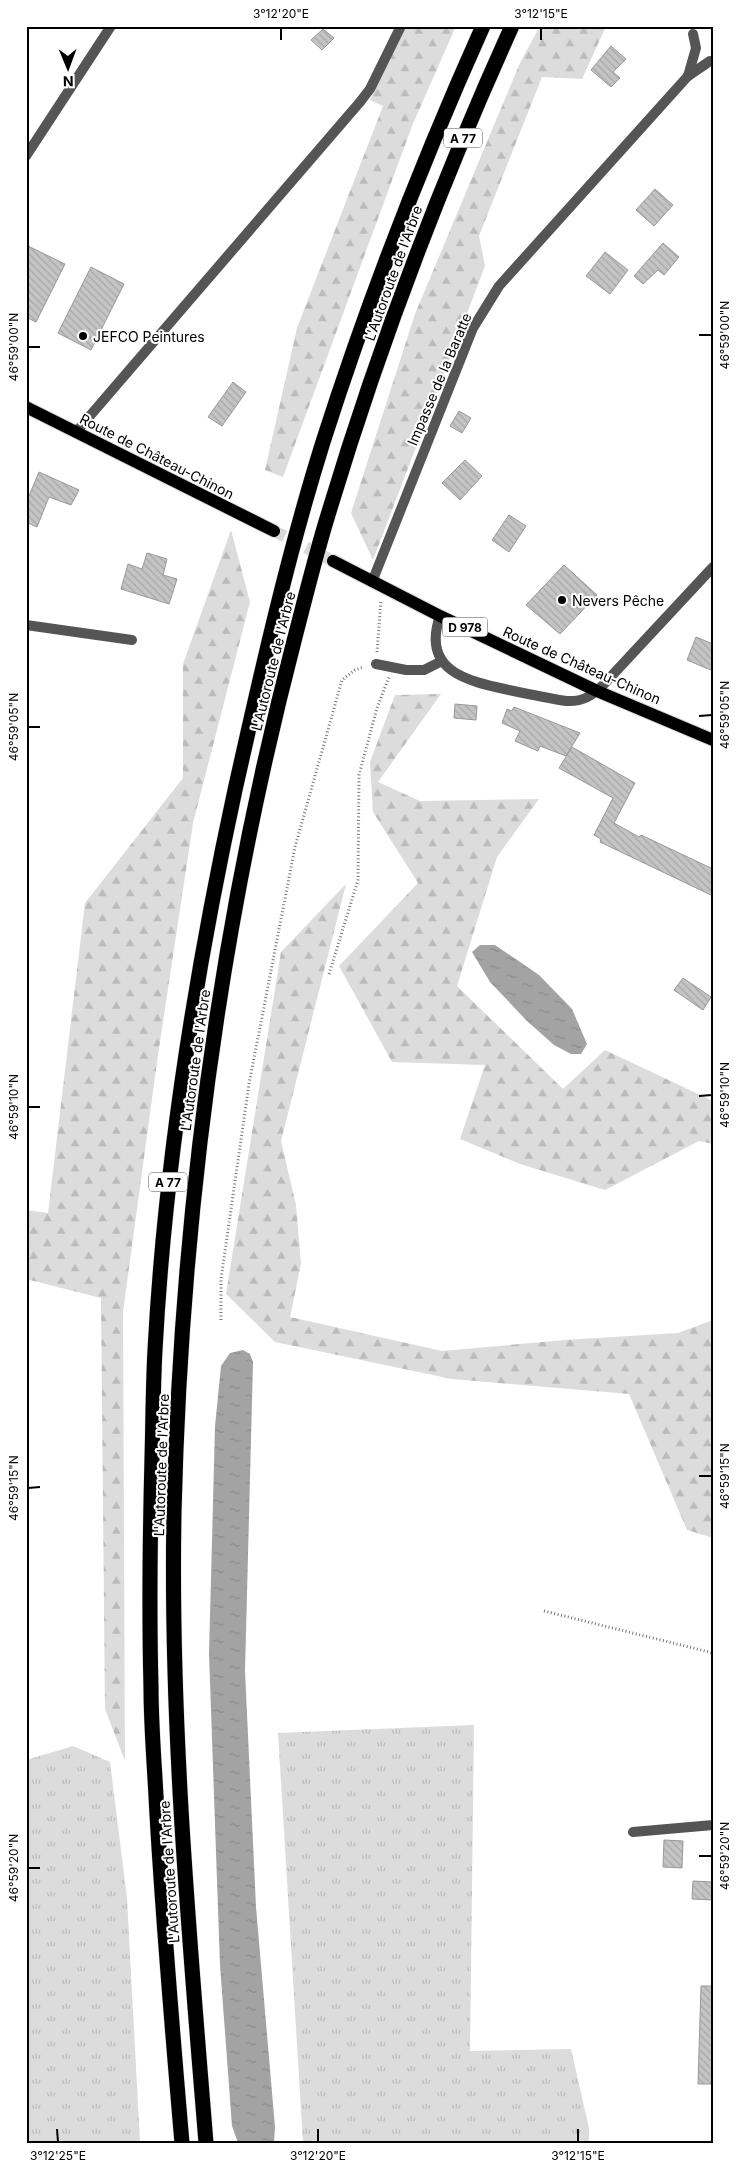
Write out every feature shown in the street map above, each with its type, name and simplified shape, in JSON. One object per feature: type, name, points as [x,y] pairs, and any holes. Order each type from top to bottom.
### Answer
[{"type":"highway","name":"L'Autoroute de l'Arbre","points":[[182,2143],[159,1851],[151,1691],[150,1562],[154,1352],[167,1190],[180,1088],[223,844],[259,683],[304,508],[345,377],[383,270],[437,131],[483,26]]},
{"type":"highway","name":"L'Autoroute de l'Arbre","points":[[206,2143],[178,1754],[174,1515],[180,1351],[193,1196],[212,1050],[239,881],[275,716],[326,521],[358,420],[418,252],[460,145],[512,26]]},
{"type":"main road","name":"Route de Château-Chinon","points":[[26,407],[274,531]]},
{"type":"main road","name":"Route de Château-Chinon","points":[[333,561],[440,616],[597,691],[713,740]]},
{"type":"street","points":[[26,156],[111,26]]},
{"type":"street","points":[[76,432],[360,102],[370,89],[401,26]]},
{"type":"street","points":[[688,76],[696,48],[693,34]]},
{"type":"street","points":[[688,76],[710,61]]},
{"type":"street","name":"Impasse de la Baratte","points":[[377,584],[472,328],[499,286],[688,76]]},
{"type":"street","points":[[440,616],[435,630],[435,645],[442,661],[457,675],[474,683],[566,701],[585,700],[597,691],[713,567]]},
{"type":"street","points":[[26,625],[132,640]]},
{"type":"street","points":[[376,664],[406,670],[424,670],[442,661]]},
{"type":"street","points":[[633,1832],[713,1825]]},
{"type":"path","points":[[221,1320],[221,1279],[248,1084],[295,847],[342,680],[355,670],[376,664],[377,584]]},
{"type":"path","points":[[330,974],[358,880],[359,775],[377,708],[392,667]]},
{"type":"path","points":[[544,1611],[713,1653]]},
{"type":"green space","points":[[405,26],[456,26],[412,126],[283,477],[265,470],[297,328],[383,106],[370,100]]},
{"type":"green space","points":[[540,26],[606,26],[582,79],[542,77],[479,236],[485,266],[373,560],[351,513],[415,314],[520,63]]},
{"type":"green space","points":[[231,530],[250,602],[193,823],[157,1062],[123,1312],[125,1761],[105,1709],[101,1298],[26,1279],[26,1210],[48,1213],[85,903],[183,778],[183,664]]},
{"type":"green space","points":[[441,694],[378,782],[420,801],[539,799],[497,857],[457,986],[563,1089],[605,1050],[713,1101],[713,1144],[699,1141],[605,1190],[520,1164],[460,1139],[485,1065],[392,1062],[339,966],[418,883],[373,812],[370,762],[395,695]]},
{"type":"green space","points":[[346,884],[281,1141],[296,1205],[301,1264],[290,1317],[442,1351],[565,1340],[678,1333],[713,1320],[713,1538],[687,1530],[629,1394],[452,1379],[275,1342],[226,1294],[281,952]]},
{"type":"green space","points":[[474,1725],[470,2051],[571,2049],[589,2128],[589,2143],[303,2143],[278,1733]]},
{"type":"green space","points":[[73,1746],[110,1762],[127,1898],[140,2143],[26,2143],[26,1760]]},
{"type":"water","points":[[480,945],[495,945],[539,975],[572,1009],[587,1044],[581,1054],[571,1054],[554,1045],[527,1021],[490,982],[472,952]]},
{"type":"water","points":[[243,1350],[250,1354],[253,1362],[245,1671],[256,1907],[275,2127],[274,2143],[238,2143],[232,2126],[220,1965],[209,1654],[215,1426],[221,1366],[230,1353]]},
{"type":"building","points":[[323,29],[334,38],[322,50],[311,40]]},
{"type":"building","points":[[611,46],[626,59],[613,72],[620,78],[611,87],[591,70]]},
{"type":"building","points":[[655,189],[673,205],[654,226],[636,210]]},
{"type":"building","points":[[663,243],[679,257],[664,275],[658,270],[643,284],[634,276]]},
{"type":"building","points":[[26,245],[65,264],[36,322],[26,317]]},
{"type":"building","points":[[605,252],[628,270],[610,294],[586,276]]},
{"type":"building","points":[[91,267],[124,284],[91,350],[58,333]]},
{"type":"building","points":[[233,382],[246,392],[222,426],[208,417]]},
{"type":"building","points":[[459,411],[471,418],[462,433],[450,426]]},
{"type":"building","points":[[465,460],[482,476],[460,500],[442,483]]},
{"type":"building","points":[[39,472],[79,490],[71,505],[49,497],[37,527],[26,522],[26,503]]},
{"type":"building","points":[[509,515],[526,526],[509,552],[492,540]]},
{"type":"building","points":[[147,553],[167,559],[163,575],[177,579],[169,604],[121,589],[128,564],[142,569]]},
{"type":"building","points":[[564,565],[597,595],[560,634],[526,605]]},
{"type":"building","points":[[696,637],[713,644],[713,671],[687,660]]},
{"type":"building","points":[[455,704],[477,706],[476,720],[454,718]]},
{"type":"building","points":[[514,707],[580,733],[566,756],[540,746],[538,751],[515,741],[520,731],[502,723],[507,709],[512,711]]},
{"type":"building","points":[[572,747],[635,783],[614,823],[639,837],[641,835],[713,869],[713,896],[600,842],[601,839],[594,835],[613,798],[559,768]]},
{"type":"building","points":[[683,978],[711,997],[703,1010],[674,990]]},
{"type":"building","points":[[664,1840],[683,1841],[682,1868],[663,1867]]},
{"type":"building","points":[[693,1881],[713,1882],[713,1900],[692,1899]]},
{"type":"building","points":[[701,1986],[713,1986],[713,2084],[698,2084]]},
{"type":"tunnel","points":[[274,531],[333,561]]},
{"type":"place","name":"JEFCO Peintures","points":[[83,336]]},
{"type":"place","name":"Nevers Pêche","points":[[562,600]]}]
